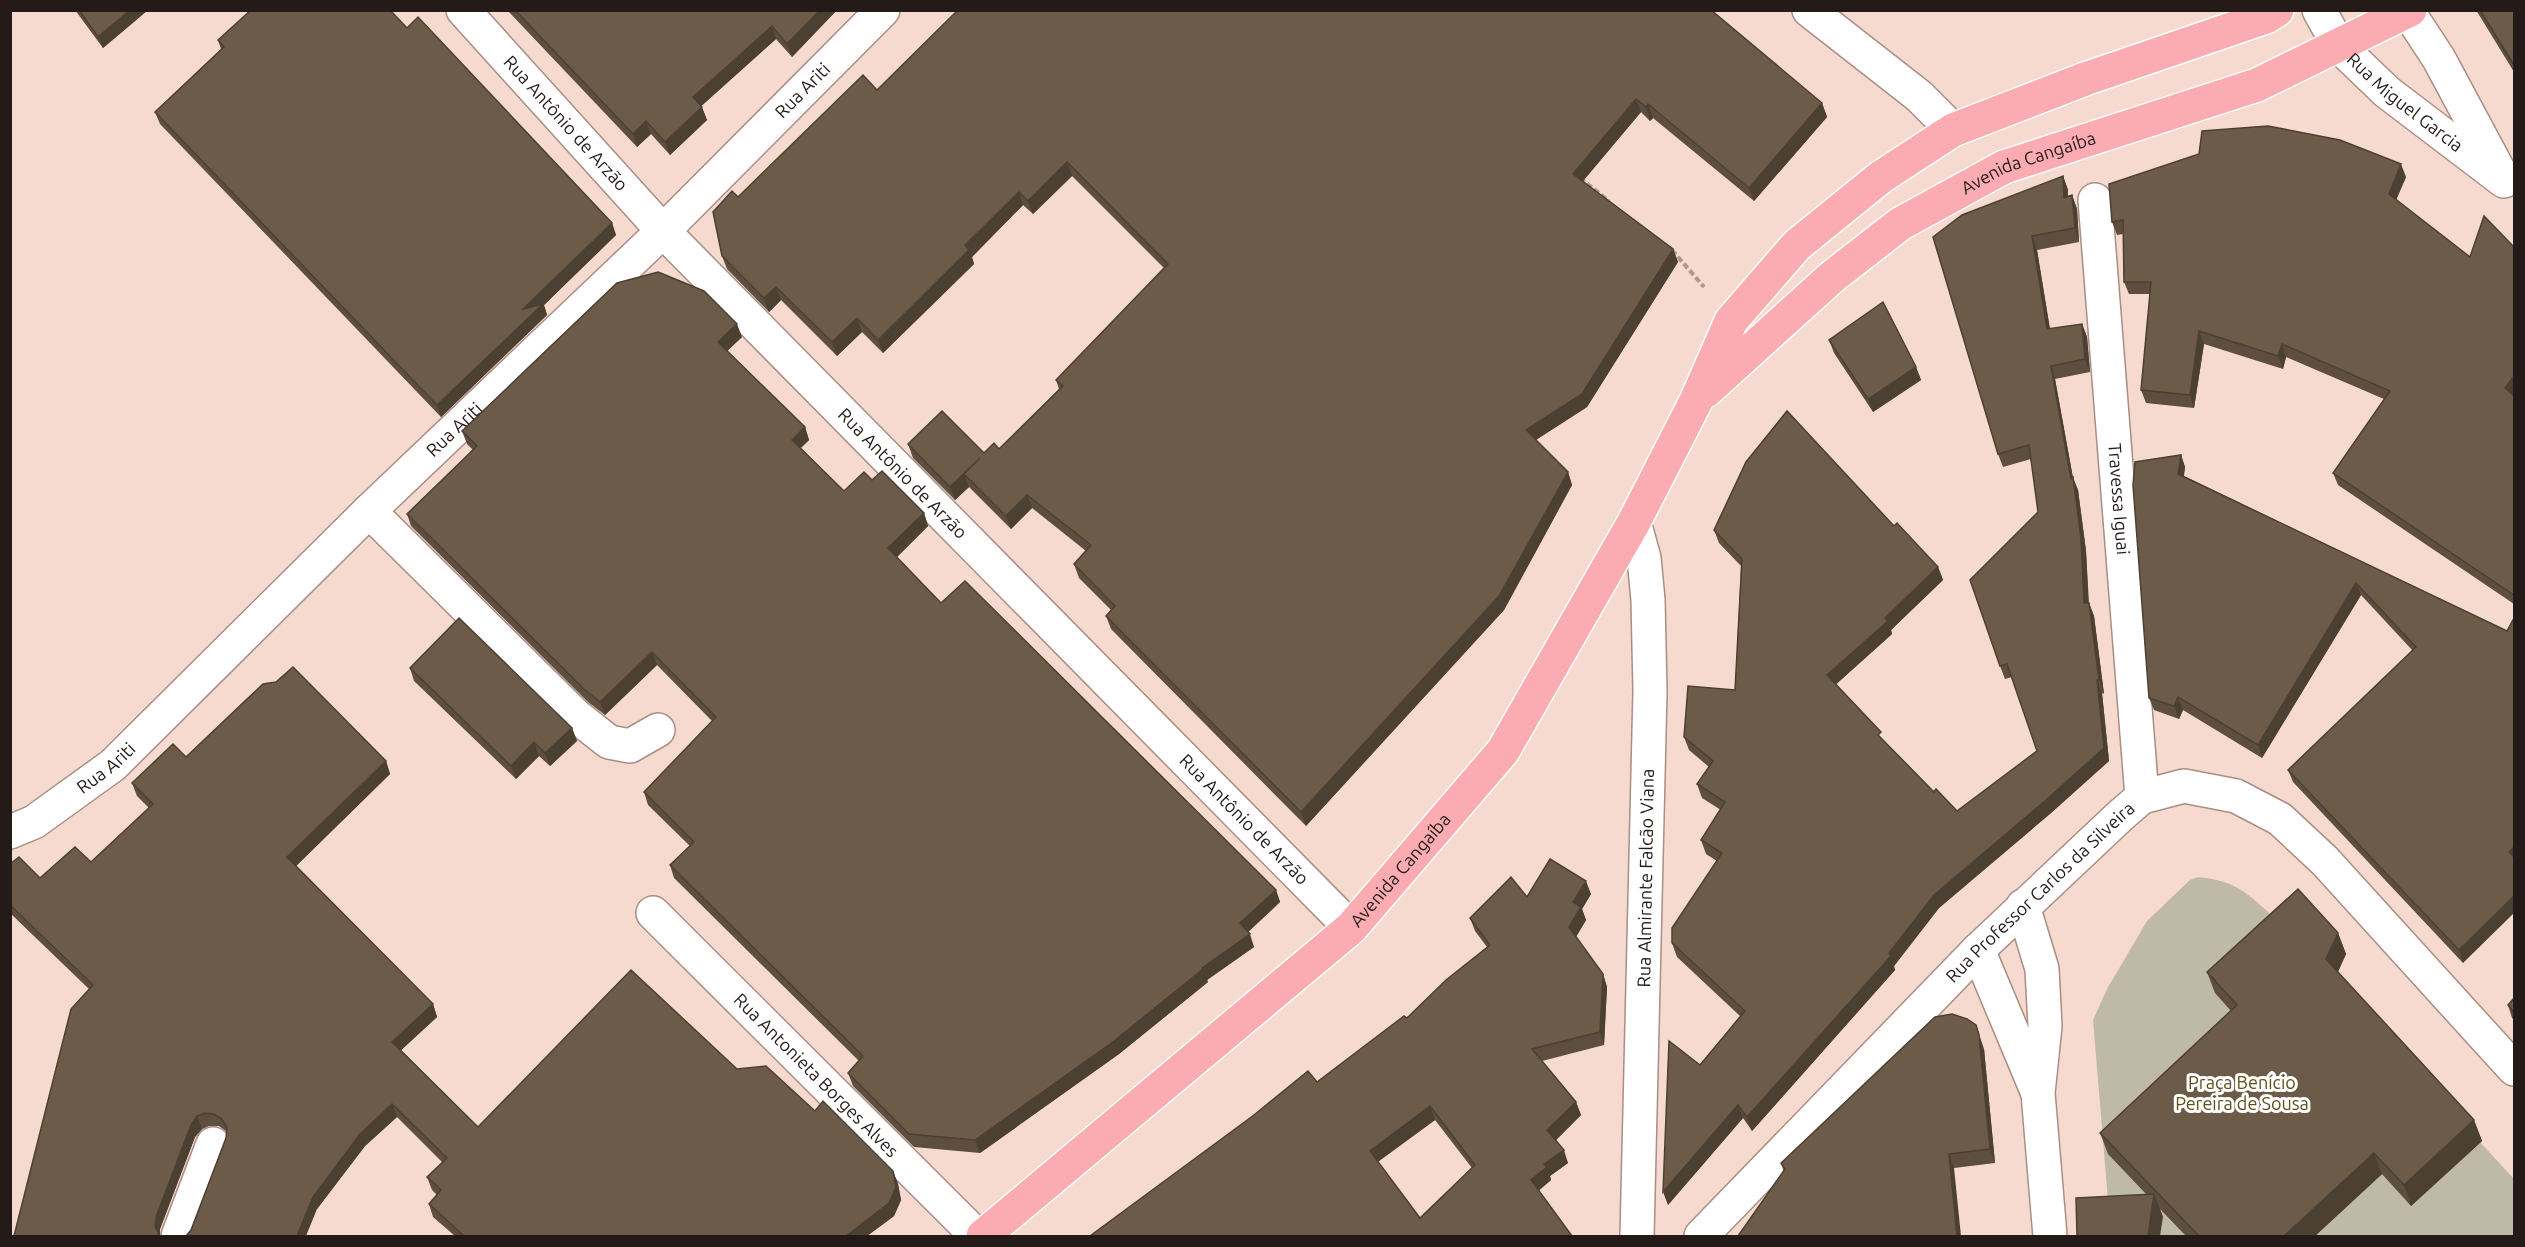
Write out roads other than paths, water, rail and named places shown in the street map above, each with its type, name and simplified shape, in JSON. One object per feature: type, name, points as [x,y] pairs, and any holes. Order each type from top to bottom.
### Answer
[{"type":"main road","name":"Avenida Cangaíba","points":[[983,1236],[1352,928],[1503,751],[1634,522],[1696,401],[1731,321],[1797,245],[1881,177],[1953,130],[2085,79],[2266,16],[2277,10]]},
{"type":"main road","name":"Avenida Cangaíba","points":[[1696,401],[1832,277],[1900,224],[2004,167],[2257,85],[2409,11]]},
{"type":"street","name":"Rua Antônio de Arzão","points":[[463,10],[663,231],[1352,928]]},
{"type":"street","name":"Rua Ariti","points":[[10,832],[34,822],[112,765],[369,511],[663,231],[883,10]]},
{"type":"street","points":[[1809,10],[1919,96],[1953,130]]},
{"type":"street","name":"Rua Miguel Garcia","points":[[2319,10],[2339,46],[2387,92],[2509,188]]},
{"type":"street","name":"Rua Miguel Garcia","points":[[2409,11],[2439,59],[2509,188]]},
{"type":"street","name":"Travessa Iguai","points":[[2095,200],[2142,797]]},
{"type":"street","points":[[369,511],[576,716],[609,742],[630,746],[658,730]]},
{"type":"street","name":"Rua Almirante Falcão Viana","points":[[1634,522],[1644,558],[1646,579],[1650,691],[1636,1236]]},
{"type":"street","name":"Rua Professor Carlos da Silveira","points":[[1701,1236],[2023,906],[2142,797],[2184,786],[2236,796],[2280,819],[2325,861],[2514,1069]]},
{"type":"street","points":[[2023,906],[2042,969],[2045,1026],[2038,1093],[2050,1236]]},
{"type":"street","name":"Rua Antonieta Borges Alves","points":[[653,913],[977,1236]]},
{"type":"street","points":[[1978,950],[2038,1093]]},
{"type":"street","points":[[178,1236],[213,1144]]},
{"type":"park label","name":"Praça Benício Pereira de Sousa","points":[[2242,1093]]}]
